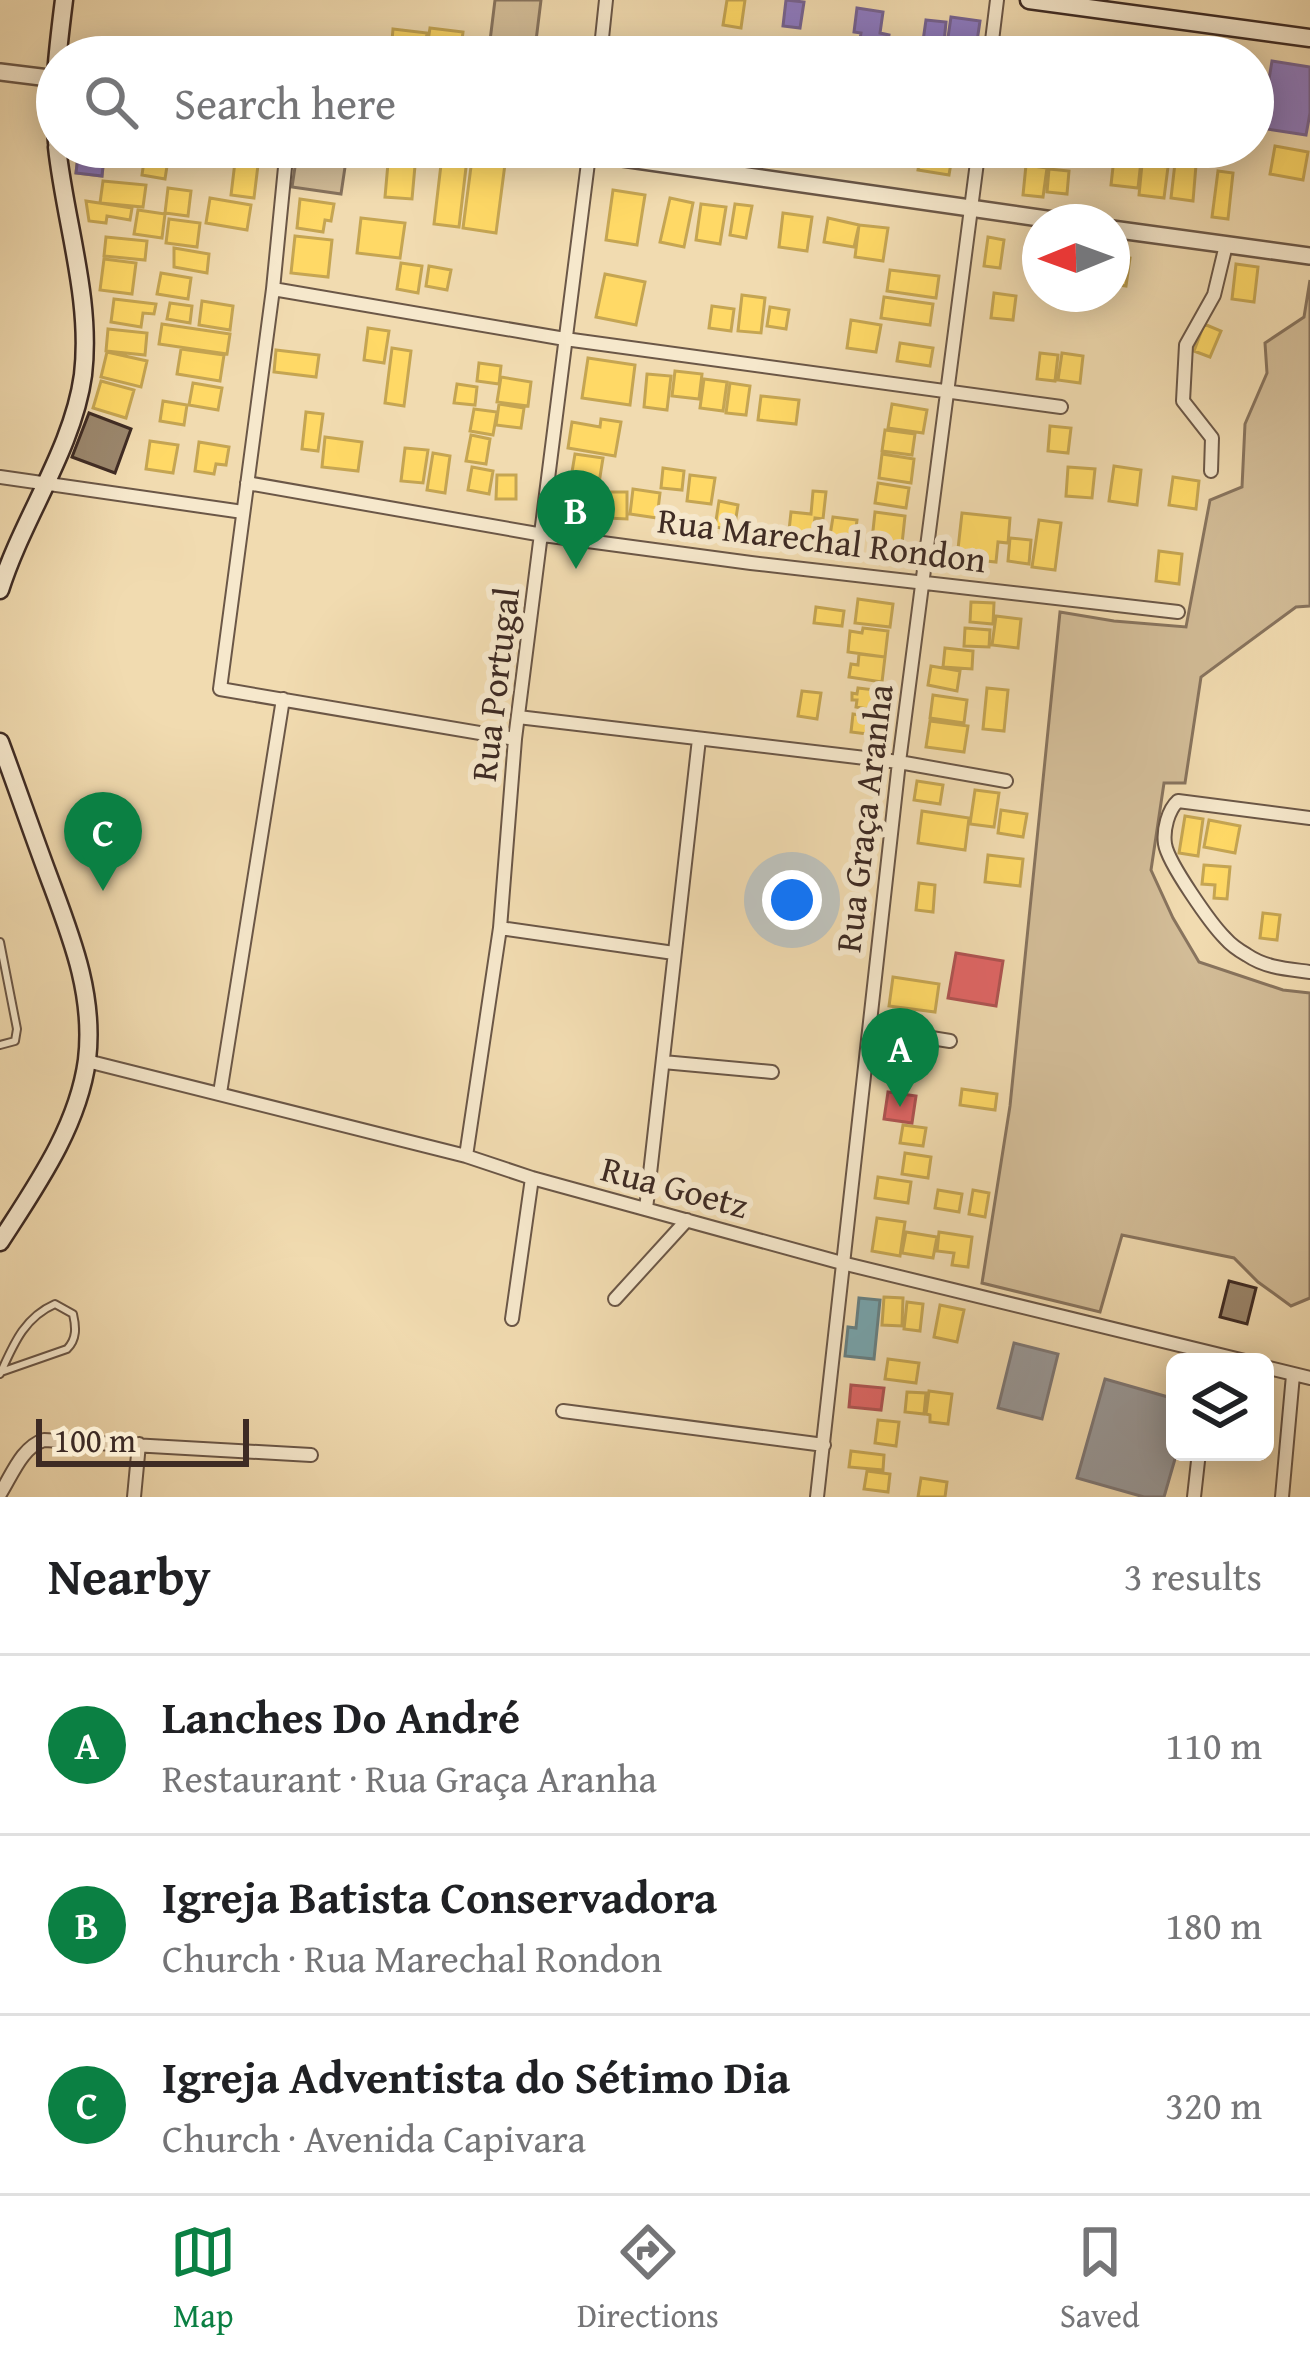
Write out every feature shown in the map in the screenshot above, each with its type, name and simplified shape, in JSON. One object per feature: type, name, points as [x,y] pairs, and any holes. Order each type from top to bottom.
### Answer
[{"type":"main road","points":[[60,36],[64,0]]},
{"type":"main road","points":[[1029,0],[1310,38]]},
{"type":"main road","points":[[0,590],[69,428],[82,379],[86,327],[61,168]]},
{"type":"main road","points":[[0,742],[80,961],[88,1005],[87,1061],[78,1094],[52,1160],[0,1242]]},
{"type":"street","points":[[602,36],[606,0]]},
{"type":"street","points":[[993,36],[998,0]]},
{"type":"street","points":[[0,72],[36,76]]},
{"type":"street","points":[[285,168],[220,689],[515,739]]},
{"type":"street","name":"Rua Portugal","points":[[466,1156],[500,928],[515,739],[588,168]]},
{"type":"street","points":[[708,168],[1022,215]]},
{"type":"street","name":"Rua Graça Aranha","points":[[817,1497],[898,762],[976,168]]},
{"type":"street","points":[[1130,232],[1310,256]]},
{"type":"street","points":[[1211,471],[1212,438],[1183,401],[1184,351],[1214,295],[1226,245]]},
{"type":"street","points":[[273,289],[565,339],[1061,407]]},
{"type":"street","points":[[0,477],[243,512]]},
{"type":"street","name":"Rua Marechal Rondon","points":[[247,483],[543,535],[1178,612]]},
{"type":"street","points":[[220,1093],[283,699]]},
{"type":"street","points":[[518,717],[898,762],[1006,781]]},
{"type":"street","points":[[646,1209],[699,739]]},
{"type":"street","points":[[1310,818],[1178,801],[1169,812],[1164,842],[1195,899],[1226,939],[1270,966],[1310,972]]},
{"type":"street","points":[[500,928],[674,952]]},
{"type":"street","points":[[870,1028],[950,1041]]},
{"type":"street","name":"Rua Goetz","points":[[87,1061],[466,1156],[842,1263],[1196,1353]]},
{"type":"street","points":[[663,1062],[772,1072]]},
{"type":"street","points":[[512,1319],[532,1178]]},
{"type":"street","points":[[615,1299],[687,1220]]},
{"type":"street","points":[[1274,1369],[1310,1378]]},
{"type":"street","points":[[1282,1497],[1293,1375]]},
{"type":"street","points":[[563,1411],[824,1445]]},
{"type":"street","points":[[0,1494],[34,1443],[44,1440],[311,1455]]},
{"type":"street","points":[[134,1497],[140,1444]]},
{"type":"street","points":[[1194,1497],[1198,1461]]},
{"type":"lane","points":[[0,942],[17,1029],[15,1041],[0,1045]]},
{"type":"lane","points":[[55,1304],[73,1314],[76,1326],[67,1348],[0,1373],[18,1335],[35,1314],[55,1304]]},
{"type":"shaded area","points":[[495,0],[541,0],[537,36],[491,36]]},
{"type":"shaded area","points":[[295,168],[345,168],[341,194],[292,187]]},
{"type":"shaded area","points":[[1310,280],[1310,606],[1296,607],[1201,677],[1185,783],[1164,783],[1151,870],[1199,962],[1283,990],[1310,993],[1310,1298],[1291,1306],[1234,1258],[1122,1235],[1100,1312],[982,1283],[1010,1106],[1060,612],[1186,627],[1210,500],[1242,487],[1245,424],[1267,373],[1265,343],[1304,317]]},
{"type":"building: Homes","points":[[727,0],[745,0],[741,28],[723,25]]},
{"type":"building: Homes","points":[[430,28],[463,32],[463,36],[429,36]]},
{"type":"building: Homes","points":[[393,29],[427,33],[427,36],[392,36]]},
{"type":"building: Homes","points":[[1275,146],[1308,152],[1303,180],[1270,174]]},
{"type":"building: Homes","points":[[77,168],[103,168],[102,176],[76,173]]},
{"type":"building: Homes","points":[[143,168],[167,168],[165,179],[142,175]]},
{"type":"building: Homes","points":[[234,168],[258,168],[254,198],[231,195]]},
{"type":"building: Homes","points":[[388,168],[415,168],[412,199],[385,197]]},
{"type":"building: Homes","points":[[441,168],[466,168],[459,227],[434,224]]},
{"type":"building: Homes","points":[[471,168],[504,168],[496,233],[463,228]]},
{"type":"building: Homes","points":[[918,168],[950,168],[949,175]]},
{"type":"building: Homes","points":[[1026,168],[1047,168],[1043,197],[1023,195]]},
{"type":"building: Homes","points":[[1113,168],[1140,168],[1138,188],[1111,185]]},
{"type":"building: Homes","points":[[1142,168],[1168,168],[1164,198],[1139,195]]},
{"type":"building: Homes","points":[[1174,168],[1196,168],[1193,201],[1171,198]]},
{"type":"building: Homes","points":[[1049,169],[1069,171],[1067,194],[1047,192]]},
{"type":"building: Homes","points":[[1218,171],[1233,173],[1228,219],[1212,217]]},
{"type":"building: Homes","points":[[103,181],[146,185],[143,207],[100,203]]},
{"type":"building: Homes","points":[[168,188],[191,191],[188,216],[165,213]]},
{"type":"building: Homes","points":[[613,190],[645,195],[637,245],[606,240]]},
{"type":"building: Homes","points":[[210,198],[251,205],[247,230],[206,223]]},
{"type":"building: Homes","points":[[670,198],[693,203],[684,247],[660,242]]},
{"type":"building: Homes","points":[[300,199],[334,204],[323,232],[297,228]]},
{"type":"building: Homes","points":[[86,201],[132,208],[130,220],[107,216],[106,223],[89,221]]},
{"type":"building: Homes","points":[[701,204],[726,207],[720,244],[696,240]]},
{"type":"building: Homes","points":[[735,204],[752,206],[746,238],[730,235]]},
{"type":"building: Homes","points":[[138,210],[165,214],[162,238],[134,234]]},
{"type":"building: Homes","points":[[783,213],[812,217],[807,251],[779,247]]},
{"type":"building: Homes","points":[[361,218],[405,223],[400,258],[357,253]]},
{"type":"building: Homes","points":[[828,218],[859,225],[854,247],[824,242]]},
{"type":"building: Homes","points":[[169,219],[200,223],[197,247],[166,243]]},
{"type":"building: Homes","points":[[859,225],[888,228],[883,261],[855,257]]},
{"type":"building: Homes","points":[[295,236],[332,240],[328,277],[291,273]]},
{"type":"building: Homes","points":[[106,237],[147,241],[145,260],[104,256]]},
{"type":"building: Homes","points":[[988,237],[1004,240],[1000,268],[984,266]]},
{"type":"building: Homes","points":[[174,248],[209,254],[207,273],[174,267]]},
{"type":"building: Homes","points":[[104,259],[136,263],[132,294],[100,290]]},
{"type":"building: Homes","points":[[401,263],[422,266],[418,293],[397,289]]},
{"type":"building: Homes","points":[[1236,264],[1258,267],[1254,302],[1232,299]]},
{"type":"building: Homes","points":[[429,266],[451,270],[447,290],[426,286]]},
{"type":"building: Homes","points":[[890,270],[939,276],[936,298],[887,291]]},
{"type":"building: Homes","points":[[161,273],[191,278],[188,299],[157,294]]},
{"type":"building: Homes","points":[[605,274],[645,282],[636,325],[596,317]]},
{"type":"building: Homes","points":[[994,293],[1016,296],[1013,320],[991,318]]},
{"type":"building: Homes","points":[[742,295],[765,298],[761,333],[738,331]]},
{"type":"building: Homes","points":[[884,297],[933,304],[930,325],[881,318]]},
{"type":"building: Homes","points":[[114,299],[156,304],[154,314],[143,313],[141,327],[111,322]]},
{"type":"building: Homes","points":[[202,301],[233,306],[230,330],[199,325]]},
{"type":"building: Homes","points":[[170,303],[192,306],[190,323],[167,319]]},
{"type":"building: Homes","points":[[712,306],[734,309],[731,331],[709,328]]},
{"type":"building: Homes","points":[[770,307],[789,310],[786,329],[767,326]]},
{"type":"building: Homes","points":[[851,320],[881,325],[876,352],[847,348]]},
{"type":"building: Homes","points":[[162,324],[230,334],[227,354],[159,344]]},
{"type":"building: Homes","points":[[1204,324],[1221,331],[1210,357],[1194,351]]},
{"type":"building: Homes","points":[[368,328],[389,331],[384,363],[364,360]]},
{"type":"building: Homes","points":[[108,329],[147,333],[145,355],[106,351]]},
{"type":"building: Homes","points":[[900,343],[933,348],[930,366],[897,361]]},
{"type":"building: Homes","points":[[392,348],[411,351],[404,406],[385,403]]},
{"type":"building: Homes","points":[[181,349],[224,355],[220,381],[177,374]]},
{"type":"building: Homes","points":[[276,350],[319,355],[316,377],[274,372]]},
{"type":"building: Homes","points":[[107,352],[147,361],[141,387],[101,377]]},
{"type":"building: Homes","points":[[1040,353],[1058,355],[1055,381],[1037,379]]},
{"type":"building: Homes","points":[[1062,353],[1083,356],[1080,383],[1058,380]]},
{"type":"building: Homes","points":[[588,358],[635,365],[630,405],[582,398]]},
{"type":"building: Homes","points":[[479,363],[501,366],[499,384],[477,381]]},
{"type":"building: Homes","points":[[675,371],[702,374],[699,399],[672,396]]},
{"type":"building: Homes","points":[[647,374],[671,376],[667,410],[644,407]]},
{"type":"building: Homes","points":[[501,377],[531,382],[528,406],[497,402]]},
{"type":"building: Homes","points":[[704,379],[727,382],[723,411],[700,408]]},
{"type":"building: Homes","points":[[101,381],[134,390],[126,418],[93,408]]},
{"type":"building: Homes","points":[[193,383],[222,388],[218,410],[189,405]]},
{"type":"building: Homes","points":[[730,383],[750,386],[746,415],[726,413]]},
{"type":"building: Homes","points":[[457,384],[477,387],[475,405],[454,403]]},
{"type":"building: Homes","points":[[761,396],[799,400],[796,424],[758,420]]},
{"type":"building: Homes","points":[[163,401],[187,405],[184,425],[160,421]]},
{"type":"building: Homes","points":[[499,404],[524,408],[521,428],[496,425]]},
{"type":"building: Homes","points":[[892,404],[927,410],[923,433],[888,428]]},
{"type":"building: Homes","points":[[474,409],[497,412],[493,435],[470,431]]},
{"type":"building: Homes","points":[[306,412],[323,414],[318,451],[302,449]]},
{"type":"building: Homes","points":[[601,419],[621,422],[615,456],[568,448],[572,422],[600,427]]},
{"type":"building: Homes","points":[[1050,426],[1071,428],[1068,453],[1048,451]]},
{"type":"building: Homes","points":[[885,430],[915,434],[912,455],[882,451]]},
{"type":"building: Homes","points":[[471,435],[490,439],[486,464],[466,461]]},
{"type":"building: Homes","points":[[325,437],[362,442],[358,471],[322,467]]},
{"type":"building: Homes","points":[[150,441],[178,445],[173,473],[146,469]]},
{"type":"building: Homes","points":[[199,442],[229,447],[226,465],[216,464],[214,474],[195,471]]},
{"type":"building: Homes","points":[[405,448],[428,450],[423,483],[401,481]]},
{"type":"building: Homes","points":[[433,453],[450,456],[445,493],[427,490]]},
{"type":"building: Homes","points":[[575,454],[603,458],[599,483],[571,478]]},
{"type":"building: Homes","points":[[882,454],[914,459],[911,483],[879,478]]},
{"type":"building: Homes","points":[[1114,466],[1141,470],[1137,505],[1109,501]]},
{"type":"building: Homes","points":[[472,467],[493,471],[489,494],[468,490]]},
{"type":"building: Homes","points":[[1068,467],[1095,469],[1092,498],[1066,496]]},
{"type":"building: Homes","points":[[663,468],[684,471],[682,490],[661,488]]},
{"type":"building: Homes","points":[[497,475],[516,475],[516,499],[496,499]]},
{"type":"building: Homes","points":[[690,475],[715,478],[711,504],[687,501]]},
{"type":"building: Homes","points":[[1173,477],[1199,481],[1196,509],[1169,505]]},
{"type":"building: Homes","points":[[878,483],[909,488],[906,508],[875,503]]},
{"type":"building: Homes","points":[[633,489],[660,493],[657,518],[630,514]]},
{"type":"building: Homes","points":[[572,491],[597,495],[594,517],[569,513]]},
{"type":"building: Homes","points":[[813,491],[826,492],[823,519],[815,518],[812,543],[788,540],[791,512],[811,514]]},
{"type":"building: Homes","points":[[608,492],[627,492],[627,519],[607,518]]},
{"type":"building: Homes","points":[[719,501],[738,505],[734,530],[715,527]]},
{"type":"building: Homes","points":[[875,512],[905,516],[901,553],[871,549]]},
{"type":"building: Homes","points":[[962,513],[1010,518],[1008,543],[998,542],[996,562],[957,558]]},
{"type":"building: Homes","points":[[833,517],[857,520],[854,545],[829,542]]},
{"type":"building: Homes","points":[[1039,520],[1061,523],[1055,570],[1032,567]]},
{"type":"building: Homes","points":[[1010,538],[1031,540],[1029,564],[1008,561]]},
{"type":"building: Homes","points":[[1159,551],[1182,554],[1179,584],[1156,581]]},
{"type":"building: Homes","points":[[858,599],[893,604],[890,627],[855,623]]},
{"type":"building: Homes","points":[[971,602],[994,603],[993,624],[970,622]]},
{"type":"building: Homes","points":[[816,607],[844,611],[842,626],[814,623]]},
{"type":"building: Homes","points":[[996,616],[1021,619],[1018,648],[992,645]]},
{"type":"building: Homes","points":[[863,628],[888,631],[885,657],[848,652],[850,631],[862,633]]},
{"type":"building: Homes","points":[[965,628],[990,630],[989,647],[964,646]]},
{"type":"building: Homes","points":[[945,648],[973,651],[972,669],[943,667]]},
{"type":"building: Homes","points":[[859,654],[885,657],[882,682],[849,677]]},
{"type":"building: Homes","points":[[931,666],[960,671],[957,691],[928,685]]},
{"type":"building: Homes","points":[[858,688],[875,690],[873,710],[856,707],[852,693],[857,694]]},
{"type":"building: Homes","points":[[987,688],[1008,690],[1004,731],[983,729]]},
{"type":"building: Homes","points":[[802,691],[821,693],[817,719],[798,716]]},
{"type":"building: Homes","points":[[933,695],[967,700],[964,723],[930,718]]},
{"type":"building: Homes","points":[[853,714],[879,718],[876,735],[851,732]]},
{"type":"building: Homes","points":[[930,721],[968,726],[964,752],[926,747]]},
{"type":"building: Homes","points":[[917,781],[943,785],[940,804],[914,800]]},
{"type":"building: Homes","points":[[975,790],[999,793],[994,827],[970,824]]},
{"type":"building: Homes","points":[[1001,810],[1027,814],[1023,837],[998,833]]},
{"type":"building: Homes","points":[[922,811],[969,818],[965,850],[918,843]]},
{"type":"building: Homes","points":[[1185,816],[1203,819],[1198,856],[1179,853]]},
{"type":"building: Homes","points":[[1209,820],[1240,826],[1235,853],[1204,847]]},
{"type":"building: Homes","points":[[988,855],[1023,859],[1020,886],[985,882]]},
{"type":"building: Homes","points":[[1204,865],[1230,867],[1227,899],[1214,898],[1215,885],[1202,884]]},
{"type":"building: Homes","points":[[919,883],[935,885],[933,912],[916,910]]},
{"type":"building: Homes","points":[[1263,913],[1280,915],[1277,940],[1260,938]]},
{"type":"building: Homes","points":[[893,977],[939,984],[935,1012],[889,1006]]},
{"type":"building: Homes","points":[[882,1035],[900,1038],[897,1061],[879,1058]]},
{"type":"building: Homes","points":[[901,1047],[932,1052],[929,1067],[898,1062]]},
{"type":"building: Homes","points":[[962,1089],[997,1094],[995,1110],[960,1105]]},
{"type":"building: Homes","points":[[903,1125],[926,1128],[923,1146],[900,1143]]},
{"type":"building: Homes","points":[[905,1153],[931,1157],[928,1178],[902,1174]]},
{"type":"building: Homes","points":[[878,1177],[911,1182],[908,1203],[875,1198]]},
{"type":"building: Homes","points":[[938,1190],[962,1194],[959,1212],[935,1208]]},
{"type":"building: Homes","points":[[973,1190],[989,1193],[985,1217],[969,1214]]},
{"type":"building: Homes","points":[[877,1218],[905,1222],[900,1256],[872,1251]]},
{"type":"building: Homes","points":[[906,1232],[937,1237],[933,1258],[902,1253]]},
{"type":"building: Homes","points":[[939,1232],[972,1237],[968,1267],[952,1265],[954,1253],[937,1251]]},
{"type":"building: Homes","points":[[884,1297],[903,1298],[902,1326],[882,1325]]},
{"type":"building: Homes","points":[[907,1302],[923,1304],[920,1331],[904,1329]]},
{"type":"building: Homes","points":[[940,1305],[964,1310],[957,1342],[934,1337]]},
{"type":"building: Homes","points":[[888,1359],[919,1363],[916,1383],[885,1379]]},
{"type":"building: Homes","points":[[929,1391],[952,1394],[948,1424],[930,1422],[926,1414]]},
{"type":"building: Homes","points":[[907,1392],[926,1393],[924,1414],[905,1412]]},
{"type":"building: Homes","points":[[878,1420],[899,1422],[896,1446],[875,1443]]},
{"type":"building: Homes","points":[[851,1451],[884,1455],[883,1470],[849,1467]]},
{"type":"building: Homes","points":[[867,1471],[890,1474],[888,1492],[864,1489]]},
{"type":"building: Homes","points":[[921,1478],[947,1482],[945,1497],[918,1497]]},
{"type":"building: Shops","points":[[956,953],[1003,961],[996,1006],[948,998]]},
{"type":"building: Shops","points":[[888,1092],[916,1096],[912,1123],[884,1119]]},
{"type":"building: Shops","points":[[851,1385],[884,1388],[881,1410],[849,1407]]},
{"type":"building: Offices","points":[[786,0],[804,2],[800,28],[783,26]]},
{"type":"building: Offices","points":[[857,8],[883,12],[880,33],[889,36],[854,32]]},
{"type":"building: Offices","points":[[951,17],[980,21],[978,36],[948,36]]},
{"type":"building: Offices","points":[[926,20],[946,22],[945,36],[924,36]]},
{"type":"building: Offices","points":[[1274,61],[1310,67],[1306,135],[1274,130]]},
{"type":"building: Offices","points":[[77,168],[103,168],[102,176],[76,173]]},
{"type":"building: Public","points":[[859,1298],[880,1300],[874,1359],[845,1356],[848,1327],[856,1328]]},
{"type":"building: Industry","points":[[1014,1343],[1058,1354],[1042,1419],[998,1408]]},
{"type":"building: Industry","points":[[1105,1379],[1166,1396],[1166,1461],[1174,1461],[1164,1497],[1144,1497],[1077,1478]]},
{"type":"building: Other","points":[[89,413],[131,429],[115,473],[72,457]]},
{"type":"building: Other","points":[[1229,1281],[1256,1288],[1247,1324],[1220,1317]]},
{"type":"place","name":"Igreja Batista Conservadora","points":[[576,569]]},
{"type":"place","name":"Igreja Adventista do Sétimo Dia","points":[[103,891]]},
{"type":"place","name":"Lanches Do André","points":[[900,1107]]}]
